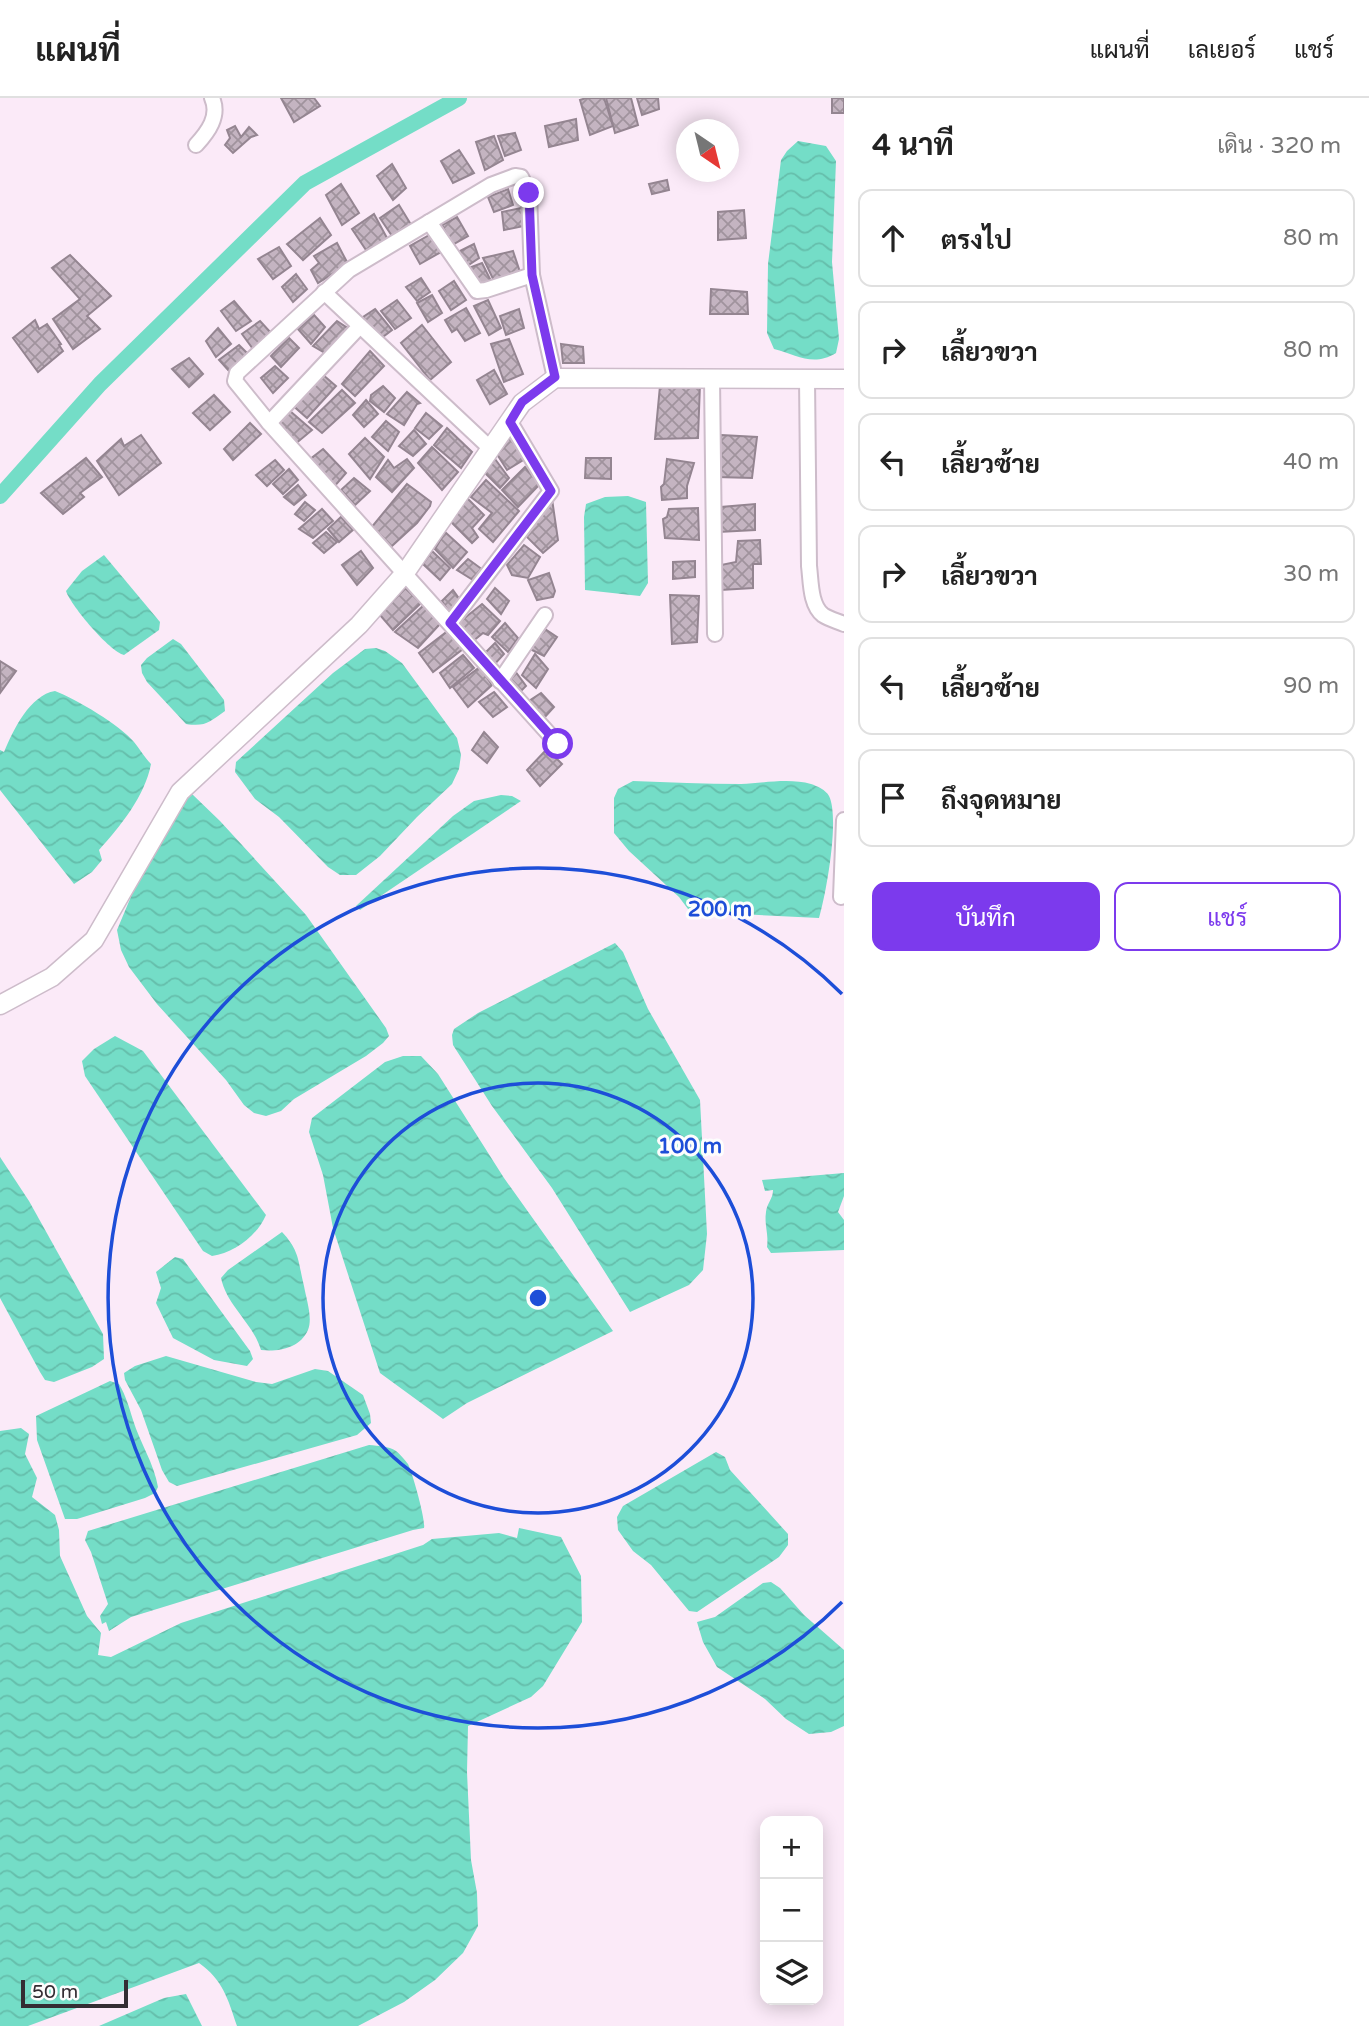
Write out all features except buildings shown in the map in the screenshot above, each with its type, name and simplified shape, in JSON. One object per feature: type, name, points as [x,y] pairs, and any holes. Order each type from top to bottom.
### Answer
[{"type":"street","points":[[196,145],[206,135],[214,116],[212,98]]},
{"type":"street","points":[[555,377],[532,275],[529,193],[521,177],[515,176],[491,185],[349,270],[237,373],[235,381],[268,423],[558,744]]},
{"type":"street","points":[[429,222],[477,290],[486,290],[532,275]]},
{"type":"street","points":[[324,292],[491,449]]},
{"type":"street","points":[[268,423],[360,326]]},
{"type":"street","points":[[0,1005],[52,977],[94,940],[180,792],[359,625],[405,573],[522,402],[555,377],[844,379]]},
{"type":"street","points":[[712,378],[715,634]]},
{"type":"street","points":[[807,379],[809,566],[813,595],[817,609],[825,617],[844,624]]},
{"type":"street","points":[[450,623],[551,491],[510,422]]},
{"type":"street","points":[[499,681],[545,615]]},
{"type":"street","points":[[841,897],[844,820]]},
{"type":"water","points":[[798,141],[826,146],[836,161],[832,262],[839,339],[836,353],[820,359],[805,358],[774,349],[767,333],[768,264],[781,160]]},
{"type":"water","points":[[628,496],[646,502],[648,583],[640,596],[585,590],[586,504],[605,497]]},
{"type":"water","points":[[104,555],[160,622],[159,630],[124,655],[110,646],[92,628],[66,591],[82,571]]},
{"type":"water","points":[[173,639],[181,644],[224,700],[225,711],[207,723],[186,724],[142,673],[141,665],[147,658]]},
{"type":"water","points":[[376,648],[402,663],[457,738],[461,755],[459,769],[452,784],[380,856],[356,875],[340,875],[328,867],[279,817],[255,799],[235,772],[236,762],[333,673],[365,649]]},
{"type":"water","points":[[55,691],[86,706],[119,728],[151,764],[137,799],[99,850],[102,860],[92,872],[74,884],[0,790],[0,750],[4,752],[30,706]]},
{"type":"water","points":[[633,781],[741,784],[794,781],[824,790],[832,807],[833,838],[819,918],[698,912],[688,909],[614,833],[614,798],[618,789]]},
{"type":"water","points":[[192,794],[306,915],[389,1036],[366,1056],[294,1099],[281,1111],[266,1116],[254,1113],[244,1105],[226,1080],[157,1004],[129,967],[121,950],[117,930],[135,887],[160,838]]},
{"type":"water","points":[[501,795],[512,796],[521,801],[360,910],[356,906],[453,816],[474,801]]},
{"type":"water","points":[[615,943],[623,952],[648,1009],[700,1100],[707,1234],[703,1270],[689,1285],[630,1312],[552,1188],[492,1106],[453,1045],[452,1035],[454,1029],[478,1013]]},
{"type":"water","points":[[115,1036],[143,1051],[266,1215],[257,1230],[236,1247],[212,1256],[203,1251],[85,1076],[82,1061],[94,1049]]},
{"type":"water","points":[[403,1056],[421,1056],[438,1074],[504,1178],[613,1331],[467,1403],[443,1419],[380,1373],[333,1228],[323,1175],[309,1132],[312,1118],[385,1062]]},
{"type":"water","points":[[0,1157],[29,1201],[103,1334],[104,1359],[92,1367],[54,1382],[45,1380],[0,1298]]},
{"type":"water","points":[[844,1173],[844,1196],[838,1212],[844,1220],[844,1250],[771,1253],[767,1247],[766,1216],[773,1190],[765,1191],[762,1180]]},
{"type":"water","points":[[282,1232],[298,1257],[310,1320],[308,1330],[294,1345],[282,1349],[261,1350],[224,1288],[221,1278],[228,1270]]},
{"type":"water","points":[[175,1257],[183,1259],[250,1351],[253,1359],[247,1366],[214,1360],[173,1338],[156,1303],[161,1288],[156,1272]]},
{"type":"water","points":[[166,1356],[256,1382],[272,1384],[315,1369],[328,1371],[363,1395],[371,1423],[357,1435],[177,1486],[169,1482],[162,1470],[141,1410],[124,1373],[135,1366]]},
{"type":"water","points":[[110,1381],[119,1384],[124,1393],[158,1487],[155,1493],[145,1498],[77,1519],[65,1519],[37,1440],[36,1416]]},
{"type":"water","points":[[21,1428],[29,1434],[25,1454],[37,1478],[32,1497],[55,1515],[59,1530],[60,1556],[87,1616],[101,1633],[98,1655],[111,1657],[181,1623],[423,1545],[432,1539],[499,1533],[517,1538],[519,1528],[561,1537],[581,1576],[582,1622],[543,1686],[531,1697],[468,1726],[471,1860],[477,1893],[478,1926],[463,1953],[435,1980],[404,2002],[358,2026],[237,2026],[219,1983],[199,1963],[28,2026],[0,2026],[0,1431]]},
{"type":"water","points":[[369,1445],[393,1449],[408,1464],[424,1528],[131,1617],[109,1631],[106,1622],[102,1624],[100,1616],[108,1604],[85,1540],[88,1531]]},
{"type":"water","points":[[716,1452],[725,1457],[730,1470],[788,1534],[788,1545],[779,1557],[697,1612],[689,1611],[651,1565],[633,1551],[618,1530],[617,1517],[623,1506]]},
{"type":"water","points":[[771,1582],[844,1650],[844,1726],[831,1732],[809,1734],[786,1719],[765,1699],[717,1667],[703,1642],[697,1622],[715,1617],[763,1583]]},
{"type":"water","points":[[186,1994],[202,2026],[99,2026],[164,1998]]},
{"type":"waterway","points":[[0,496],[100,384],[305,183],[459,98]]},
{"type":"route","points":[[529,193],[532,275],[555,377],[522,402],[510,422],[551,491],[450,623],[558,744]]}]
